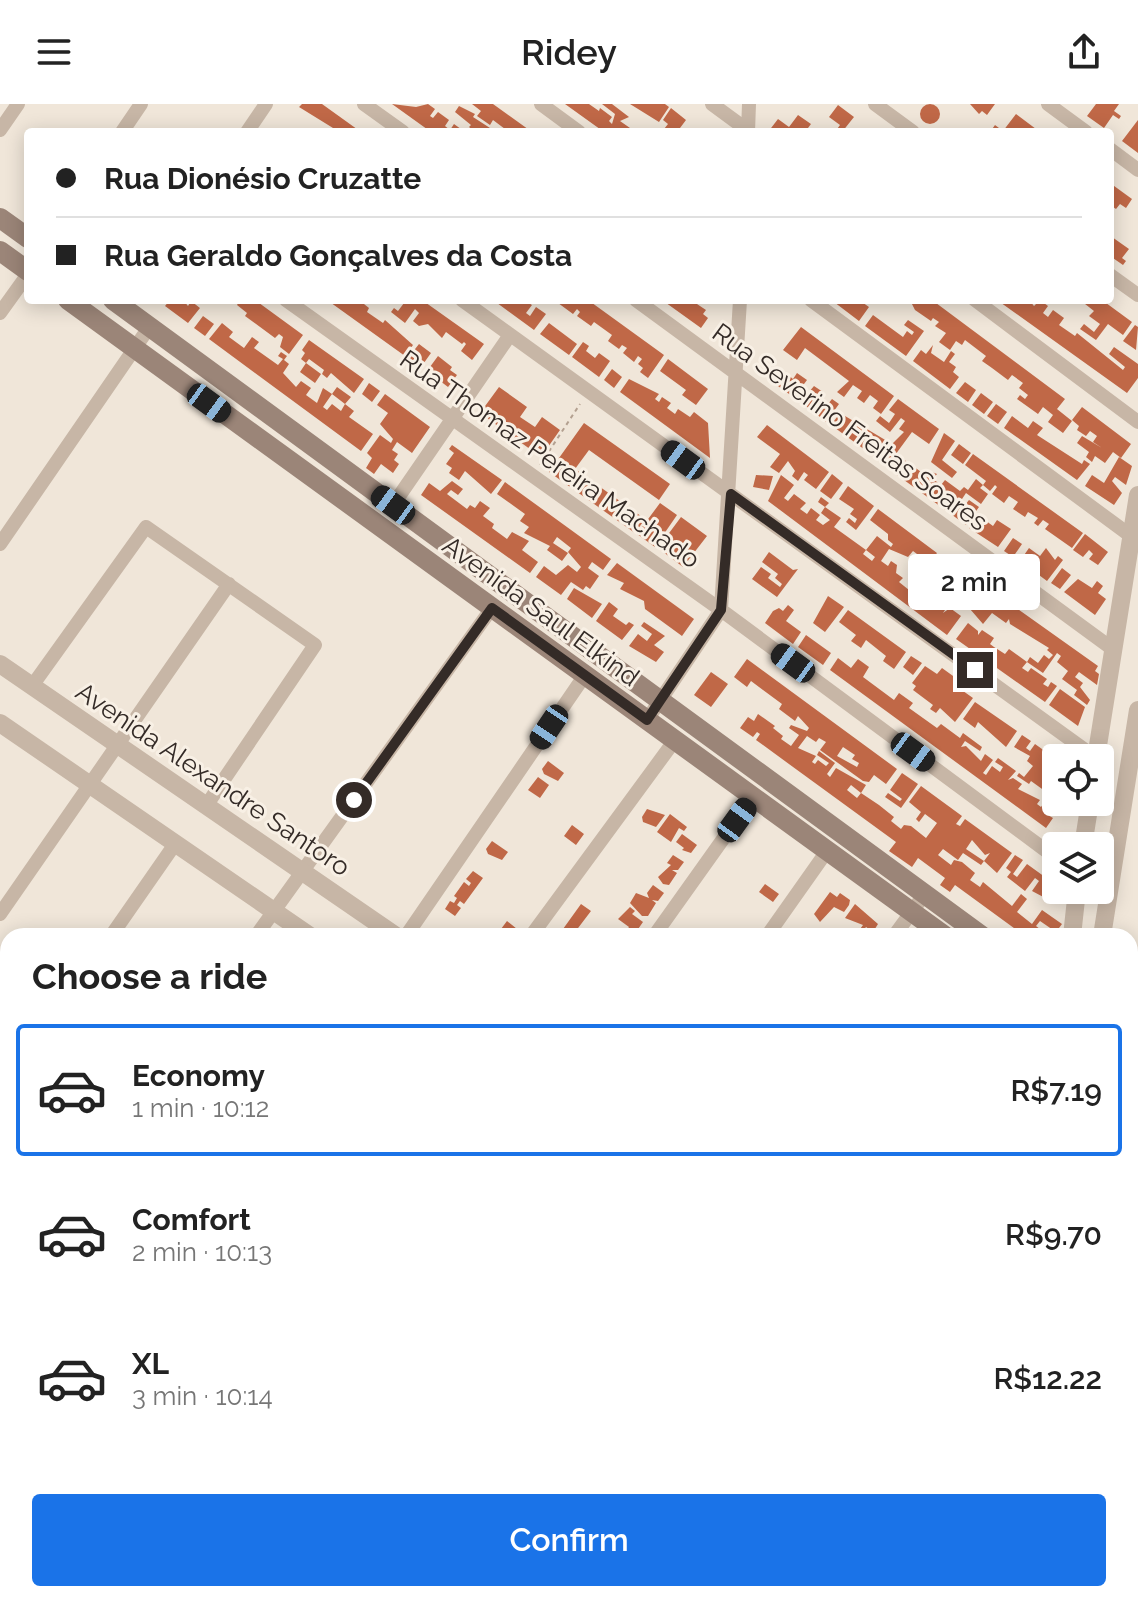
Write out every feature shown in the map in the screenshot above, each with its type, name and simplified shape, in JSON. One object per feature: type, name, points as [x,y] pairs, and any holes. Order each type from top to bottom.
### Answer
[{"type":"main road","points":[[0,218],[24,235]]},
{"type":"main road","points":[[0,251],[24,269]]},
{"type":"main road","name":"Avenida Saul Elkind","points":[[74,304],[934,928]]},
{"type":"main road","name":"Avenida Saul Elkind","points":[[123,304],[971,928]]},
{"type":"main road","points":[[457,583],[474,564]]},
{"type":"street","points":[[0,130],[18,104]]},
{"type":"street","points":[[125,128],[141,104]]},
{"type":"street","points":[[250,128],[266,104]]},
{"type":"street","points":[[364,104],[397,128]]},
{"type":"street","points":[[541,104],[574,128]]},
{"type":"street","points":[[712,104],[745,128]]},
{"type":"street","points":[[749,104],[749,128]]},
{"type":"street","points":[[875,104],[908,128]]},
{"type":"street","points":[[1048,104],[1081,128]]},
{"type":"street","points":[[1114,152],[1138,170]]},
{"type":"street","points":[[0,313],[24,278]]},
{"type":"street","points":[[1114,278],[1138,295]]},
{"type":"street","points":[[108,329],[120,304]]},
{"type":"street","name":"Rua Thomaz Pereira Machado","points":[[292,304],[721,610],[1042,848]]},
{"type":"street","points":[[467,304],[1077,744]]},
{"type":"street","name":"Rua Severino Freitas Soares","points":[[642,304],[1114,650]]},
{"type":"street","points":[[647,720],[658,699],[721,610],[731,494],[740,304]]},
{"type":"street","points":[[816,304],[1131,536]]},
{"type":"street","points":[[980,304],[1138,422]]},
{"type":"street","points":[[0,544],[150,326]]},
{"type":"street","points":[[393,505],[510,335]]},
{"type":"street","points":[[1098,744],[1137,506]]},
{"type":"street","points":[[32,686],[146,527],[229,584],[315,645],[206,806]]},
{"type":"street","points":[[0,914],[229,584]]},
{"type":"street","points":[[262,928],[492,608]]},
{"type":"street","name":"Avenida Alexandre Santoro","points":[[0,664],[384,928]]},
{"type":"street","points":[[411,928],[585,675]]},
{"type":"street","points":[[1104,928],[1132,778],[1138,710]]},
{"type":"street","points":[[1,726],[298,928]]},
{"type":"street","points":[[537,928],[675,740]]},
{"type":"street","points":[[660,928],[753,797]]},
{"type":"street","points":[[117,928],[175,844]]},
{"type":"street","points":[[773,928],[827,851]]},
{"type":"street","points":[[900,928],[924,895]]},
{"type":"street","points":[[1073,928],[1075,904]]},
{"type":"path","points":[[532,476],[589,391]]},
{"type":"building","points":[[302,104],[322,104],[355,128],[333,128],[299,107]]},
{"type":"building","points":[[392,104],[416,107],[428,104],[435,109],[430,116],[433,118],[438,112],[449,120],[445,126],[448,128],[425,128]]},
{"type":"building","points":[[472,104],[493,104],[526,128],[504,128],[493,120],[490,125],[477,116],[481,111]]},
{"type":"building","points":[[565,104],[589,104],[599,111],[600,108],[612,117],[609,121],[612,124],[615,114],[602,104],[612,104],[629,117],[620,121],[630,128],[598,128]]},
{"type":"building","points":[[630,104],[665,104],[669,107],[659,122]]},
{"type":"building","points":[[930,104],[937,107],[940,114],[937,121],[930,124],[923,121],[920,114],[923,107]]},
{"type":"building","points":[[970,104],[995,104],[987,115],[982,111],[979,114]]},
{"type":"building","points":[[1096,104],[1119,104],[1114,111],[1121,116],[1119,119],[1113,115],[1104,128],[1087,116]]},
{"type":"building","points":[[838,105],[854,117],[845,128],[838,128],[840,125],[829,117]]},
{"type":"building","points":[[459,106],[475,114],[473,117],[490,128],[470,128],[471,125],[455,112]]},
{"type":"building","points":[[671,108],[686,120],[680,128],[665,128],[668,124],[663,120]]},
{"type":"building","points":[[1016,114],[1035,128],[1005,128]]},
{"type":"building","points":[[798,115],[811,124],[808,128],[771,128],[778,119],[789,127]]},
{"type":"building","points":[[1138,120],[1138,153],[1122,141]]},
{"type":"building","points":[[1114,186],[1132,199],[1126,208],[1120,204],[1116,209]]},
{"type":"building","points":[[1114,238],[1129,249],[1122,258],[1126,261],[1123,265],[1114,259]]},
{"type":"building","points":[[195,304],[200,308],[188,323],[165,306]]},
{"type":"building","points":[[260,304],[303,335],[289,354],[280,347],[283,337],[279,334],[275,338],[245,316],[247,313],[237,305]]},
{"type":"building","points":[[333,304],[364,304],[369,308],[367,312],[383,323],[385,320],[413,345],[405,356]]},
{"type":"building","points":[[403,304],[428,304],[484,344],[472,360],[461,351],[466,344],[464,342],[462,344],[446,332],[442,338],[428,324],[419,326],[413,321],[419,313],[415,309],[405,323],[391,312],[394,308],[398,311]]},
{"type":"building","points":[[498,304],[530,304],[526,313],[530,316],[536,307],[546,314],[534,330]]},
{"type":"building","points":[[559,304],[594,304],[664,355],[648,378],[640,372],[643,368],[638,364],[642,359],[638,356],[634,362],[623,353],[627,348],[622,345],[619,349],[608,341],[612,335],[594,322],[591,326],[577,316],[580,312],[577,309],[573,314]]},
{"type":"building","points":[[668,304],[697,304],[706,310],[703,314],[708,318],[701,328]]},
{"type":"building","points":[[837,304],[865,304],[869,307],[859,321]]},
{"type":"building","points":[[912,304],[937,304],[1065,399],[1057,409],[1072,421],[1063,433],[1048,422],[1053,415],[1043,407],[1038,414],[1017,399],[1020,395],[1025,399],[1028,395],[1019,388],[1023,383],[1012,375],[1008,380],[982,361],[986,356],[965,340],[962,345],[956,341],[950,350],[939,342],[946,333],[935,326],[939,322],[933,318],[931,321],[915,310]]},
{"type":"building","points":[[1003,304],[1045,304],[1048,306],[1043,313],[1048,317],[1053,310],[1064,318],[1059,325],[1075,336],[1077,333],[1123,370],[1125,367],[1109,354],[1114,347],[1138,364],[1138,378],[1127,393]]},
{"type":"building","points":[[1085,304],[1107,304],[1132,322],[1123,335],[1108,324],[1096,340],[1080,329],[1084,324],[1094,332],[1100,324],[1089,316],[1094,311]]},
{"type":"building","points":[[873,315],[903,337],[907,331],[912,335],[914,332],[904,325],[908,320],[924,331],[906,356],[865,326]]},
{"type":"building","points":[[203,316],[214,324],[205,336],[194,328]]},
{"type":"building","points":[[222,323],[233,332],[229,337],[244,348],[252,337],[259,342],[254,348],[278,365],[283,359],[278,356],[281,352],[287,356],[284,360],[289,364],[283,373],[296,387],[301,381],[311,388],[306,395],[317,403],[323,388],[332,394],[323,407],[327,410],[332,404],[341,411],[345,404],[354,411],[349,417],[373,434],[361,451],[209,339]]},
{"type":"building","points":[[549,323],[577,344],[569,355],[540,334]]},
{"type":"building","points":[[1135,325],[1138,327],[1136,350],[1123,341]]},
{"type":"building","points":[[801,327],[894,396],[881,414],[873,408],[878,401],[870,395],[864,403],[857,398],[862,391],[853,385],[844,397],[837,392],[849,381],[805,348],[797,360],[783,350]]},
{"type":"building","points":[[309,340],[364,379],[354,393],[331,373],[327,378],[322,374],[324,370],[309,359],[306,363],[301,359],[305,353],[302,350]]},
{"type":"building","points":[[583,342],[589,346],[586,351],[595,358],[599,353],[610,361],[599,377],[572,357]]},
{"type":"building","points":[[419,344],[431,353],[421,367],[408,358]]},
{"type":"building","points":[[933,345],[931,353],[944,362],[951,351],[955,354],[949,362],[956,367],[953,372],[959,377],[950,389],[913,361],[921,350],[926,354]]},
{"type":"building","points":[[438,356],[457,375],[448,387],[427,371]]},
{"type":"building","points":[[668,359],[708,389],[696,405],[682,395],[686,390],[660,371]]},
{"type":"building","points":[[306,363],[321,374],[315,383],[300,372]]},
{"type":"building","points":[[612,369],[622,377],[614,388],[604,380]]},
{"type":"building","points":[[797,373],[807,380],[801,388],[808,393],[814,386],[823,392],[810,409],[778,386],[787,374],[793,379]]},
{"type":"building","points":[[629,379],[659,394],[655,399],[659,402],[662,397],[671,403],[667,408],[675,414],[678,409],[690,417],[694,412],[708,423],[710,458],[620,392]]},
{"type":"building","points":[[965,382],[976,390],[968,402],[956,393]]},
{"type":"building","points":[[369,383],[380,391],[372,402],[362,394]]},
{"type":"building","points":[[337,387],[351,397],[345,404],[332,394]]},
{"type":"building","points":[[499,387],[527,407],[520,417],[535,427],[542,417],[560,430],[541,457],[480,413]]},
{"type":"building","points":[[981,393],[993,402],[984,414],[972,405]]},
{"type":"building","points":[[385,394],[430,427],[412,453],[397,442],[392,450],[398,454],[394,460],[399,464],[393,473],[381,464],[374,474],[366,468],[372,458],[367,453],[380,435],[391,443],[393,439],[380,424],[388,413],[377,405]]},
{"type":"building","points":[[832,399],[839,404],[826,422],[814,412],[823,401],[828,404]]},
{"type":"building","points":[[898,399],[939,429],[929,444],[912,432],[887,466],[831,425],[840,413],[892,444],[904,432],[899,429],[905,421],[901,418],[890,432],[876,421],[880,416],[889,423],[895,414],[889,410]]},
{"type":"building","points":[[996,404],[1007,412],[998,424],[987,416]]},
{"type":"building","points":[[1082,407],[1131,444],[1121,458],[1113,452],[1105,463],[1095,456],[1092,462],[1086,457],[1089,452],[1077,443],[1082,436],[1102,448],[1093,442],[1097,436],[1090,431],[1086,436],[1077,430],[1079,426],[1072,420]]},
{"type":"building","points":[[1012,416],[1028,428],[1033,421],[1043,428],[1037,435],[1082,464],[1084,460],[1090,464],[1077,480],[1004,428]]},
{"type":"building","points":[[584,423],[670,484],[659,500],[589,450],[575,469],[645,519],[635,533],[549,472]]},
{"type":"building","points":[[767,425],[829,472],[816,489],[804,480],[808,475],[804,472],[798,481],[792,476],[795,471],[788,461],[779,473],[770,467],[780,454],[757,437]]},
{"type":"building","points":[[944,433],[955,441],[942,460],[957,472],[952,478],[931,462]]},
{"type":"building","points":[[959,444],[971,453],[963,464],[951,455]]},
{"type":"building","points":[[452,445],[502,480],[491,494],[465,471],[459,480],[449,473],[452,468],[446,464],[454,453],[449,449]]},
{"type":"building","points":[[973,454],[1083,533],[1072,548],[1045,529],[1049,524],[1043,520],[1038,526],[1034,523],[1038,518],[1028,512],[1025,517],[1013,509],[1018,502],[1009,496],[1004,503],[992,494],[997,487],[995,485],[990,491],[983,485],[986,481],[965,465]]},
{"type":"building","points":[[1119,457],[1132,466],[1126,485],[1115,477],[1112,481],[1122,493],[1114,505],[1085,486],[1092,475],[1104,483]]},
{"type":"building","points":[[903,459],[924,474],[927,470],[937,474],[933,479],[941,485],[945,480],[960,491],[964,487],[968,490],[976,479],[983,485],[980,488],[988,494],[981,504],[966,493],[960,502],[965,505],[969,500],[979,507],[966,525],[893,472]]},
{"type":"building","points":[[832,474],[843,483],[831,499],[820,491]]},
{"type":"building","points":[[756,475],[773,476],[769,490],[753,487]]},
{"type":"building","points":[[781,475],[794,485],[784,498],[788,501],[794,494],[806,503],[800,509],[807,514],[811,508],[820,515],[816,520],[823,525],[830,520],[821,513],[825,507],[841,518],[834,527],[866,550],[877,536],[891,547],[893,544],[888,540],[888,534],[870,520],[878,509],[937,553],[919,576],[949,604],[943,613],[950,608],[961,616],[947,635],[768,501]],"holes":[[[889,549],[908,557],[913,551],[917,554],[914,558],[920,563],[913,572],[919,576],[914,582],[923,592],[919,589],[915,594],[909,590],[899,582],[903,578],[896,573],[897,565],[891,561],[888,566],[881,561]],[[866,550],[875,557],[872,561],[863,554]]]},
{"type":"building","points":[[452,481],[463,489],[458,495],[451,490],[447,494],[467,509],[470,505],[475,508],[480,501],[490,508],[483,516],[494,524],[492,528],[507,539],[512,532],[529,541],[522,550],[538,562],[530,573],[421,495],[429,483],[440,491]]},
{"type":"building","points":[[505,482],[611,559],[603,570],[592,562],[588,568],[599,576],[590,589],[586,586],[583,590],[571,582],[561,595],[536,577],[544,566],[556,575],[568,565],[577,572],[581,567],[568,552],[571,548],[557,537],[553,543],[568,553],[562,561],[547,550],[550,546],[524,533],[529,527],[520,521],[525,514],[497,494]]},
{"type":"building","points":[[848,486],[874,506],[856,530],[846,522],[849,518],[855,523],[857,519],[850,514],[854,509],[839,499]]},
{"type":"building","points":[[821,497],[829,503],[825,507],[818,502]]},
{"type":"building","points":[[660,503],[677,515],[655,547],[637,534]]},
{"type":"building","points":[[978,515],[993,526],[997,520],[1011,529],[998,547],[969,528]]},
{"type":"building","points":[[681,517],[707,536],[683,567],[658,548]]},
{"type":"building","points":[[1085,534],[1108,552],[1098,565],[1089,559],[1093,554],[1089,550],[1083,557],[1073,550]]},
{"type":"building","points":[[1013,538],[1022,544],[1013,557],[1004,551]]},
{"type":"building","points":[[1029,548],[1040,556],[1046,548],[1055,560],[1058,556],[1063,560],[1047,581],[1020,561]]},
{"type":"building","points":[[769,552],[793,570],[798,569],[777,597],[752,579],[761,567],[771,574],[768,578],[780,587],[782,584],[775,578],[778,574],[762,562]]},
{"type":"building","points":[[939,555],[952,564],[943,575],[931,566]]},
{"type":"building","points":[[617,563],[694,619],[682,636],[645,609],[644,601],[620,589],[624,583],[607,575]]},
{"type":"building","points":[[956,565],[1098,666],[1095,671],[1099,674],[1097,685],[1079,672],[1075,677],[1083,683],[1080,687],[1090,700],[1087,705],[1074,695],[1077,690],[1062,679],[1068,671],[1057,662],[1061,656],[1057,653],[1043,673],[1027,662],[1030,657],[1038,663],[1044,655],[1049,659],[1053,655],[1047,650],[1049,648],[1010,624],[1009,619],[1006,623],[992,613],[983,624],[970,609],[973,606],[960,596],[963,591],[960,589],[961,582],[953,594],[942,586]]},
{"type":"building","points":[[1062,568],[1071,575],[1060,589],[1051,583]]},
{"type":"building","points":[[1078,579],[1092,588],[1097,581],[1103,586],[1098,593],[1106,599],[1095,615],[1064,592]]},
{"type":"building","points":[[574,588],[602,604],[592,618],[567,599]]},
{"type":"building","points":[[828,596],[844,607],[825,632],[813,623]]},
{"type":"building","points":[[609,602],[618,609],[613,616],[626,625],[629,622],[634,625],[622,640],[596,621]]},
{"type":"building","points":[[788,605],[794,610],[786,621],[801,632],[793,644],[765,623],[773,611],[779,608],[783,611]]},
{"type":"building","points":[[848,610],[906,652],[894,669],[883,661],[886,656],[866,640],[861,648],[851,641],[856,635],[839,622]]},
{"type":"building","points":[[644,622],[665,636],[654,645],[664,652],[656,662],[629,646],[638,634],[647,641],[652,634],[641,626]]},
{"type":"building","points":[[968,623],[978,631],[978,635],[982,630],[994,638],[990,644],[994,647],[1005,654],[1009,649],[1027,662],[1022,668],[1028,672],[1031,668],[1047,679],[1043,684],[1048,687],[1051,682],[1057,686],[1045,702],[956,639]]},
{"type":"building","points":[[806,635],[831,653],[823,665],[798,647]]},
{"type":"building","points":[[911,656],[922,663],[913,675],[903,667]]},
{"type":"building","points":[[838,658],[851,668],[858,659],[869,667],[863,677],[894,700],[899,693],[913,703],[909,708],[937,728],[941,724],[960,738],[963,733],[982,747],[980,751],[965,741],[961,747],[966,746],[981,761],[985,754],[993,760],[983,773],[986,775],[992,766],[1000,772],[1003,767],[995,762],[998,758],[1016,771],[1008,780],[1013,778],[1022,784],[1018,789],[1040,800],[1037,804],[1042,806],[1042,816],[1053,818],[1046,828],[830,670]]},
{"type":"building","points":[[747,659],[897,769],[886,784],[874,775],[869,782],[863,781],[820,750],[826,742],[819,738],[816,742],[807,736],[798,748],[816,756],[812,762],[815,764],[818,760],[826,766],[829,763],[817,755],[819,751],[835,763],[827,774],[830,777],[836,768],[866,785],[861,793],[894,817],[891,821],[901,829],[904,825],[911,826],[926,838],[937,823],[925,814],[919,822],[916,819],[921,812],[909,802],[921,786],[962,816],[956,824],[960,826],[965,819],[1012,853],[997,873],[984,861],[981,865],[963,853],[958,860],[943,849],[938,855],[951,865],[954,860],[962,862],[975,873],[970,880],[980,887],[983,882],[1012,906],[1021,894],[1027,899],[1017,912],[1032,924],[1042,910],[1062,924],[1059,928],[1050,928],[1040,921],[1036,926],[1039,928],[1014,928],[955,885],[950,892],[940,885],[945,878],[918,858],[912,867],[889,851],[896,842],[756,740],[760,734],[757,732],[753,737],[740,728],[748,717],[754,721],[758,714],[775,726],[773,728],[783,736],[781,739],[791,746],[799,735],[789,728],[791,725],[807,731],[809,728],[798,716],[795,721],[779,709],[782,704],[751,681],[747,687],[734,677]],"holes":[[[843,747],[855,755],[852,759],[859,763],[857,767],[837,756]],[[851,785],[861,793],[857,798],[847,790]],[[972,840],[985,855],[990,853],[984,861],[966,849]]]},
{"type":"building","points":[[925,666],[937,674],[942,668],[960,681],[956,686],[973,698],[955,722],[940,708],[936,713],[930,709],[933,705],[913,690],[916,686],[912,683]]},
{"type":"building","points":[[711,672],[728,684],[711,707],[694,695]]},
{"type":"building","points":[[1060,689],[1085,707],[1078,726],[1049,705]]},
{"type":"building","points":[[975,702],[1017,731],[1006,747],[978,722],[975,728],[963,719]]},
{"type":"building","points":[[1022,735],[1031,741],[1026,748],[1030,751],[1035,744],[1042,749],[1042,789],[1017,776],[1019,773],[1024,777],[1033,766],[1027,761],[1030,756],[1014,747]]},
{"type":"building","points":[[548,761],[564,773],[558,781],[544,774],[542,769]]},
{"type":"building","points":[[902,773],[918,784],[901,808],[885,797],[888,793],[900,801],[902,799],[890,790]]},
{"type":"building","points":[[538,777],[549,785],[540,798],[528,790]]},
{"type":"building","points":[[647,809],[665,815],[656,827],[643,822],[642,817]]},
{"type":"building","points":[[670,814],[687,827],[684,831],[679,828],[671,842],[657,832]]},
{"type":"building","points":[[572,825],[584,834],[576,845],[564,836]]},
{"type":"building","points":[[682,834],[697,845],[691,853],[682,850],[684,848],[676,842]]},
{"type":"building","points":[[492,841],[508,852],[502,860],[488,854],[486,849]]},
{"type":"building","points":[[673,855],[684,862],[678,870],[672,870],[677,873],[669,885],[663,884],[658,877],[671,865],[667,863]]},
{"type":"building","points":[[1015,855],[1023,860],[1013,874],[1017,877],[1027,864],[1042,875],[1042,896],[1032,891],[1039,881],[1035,878],[1025,891],[1007,877],[1011,872],[1006,868]]},
{"type":"building","points":[[473,871],[483,878],[464,904],[460,901],[457,905],[461,908],[455,916],[445,909],[450,901],[454,903],[457,898],[454,896],[464,882],[469,886],[471,883],[466,879]]},
{"type":"building","points":[[765,884],[779,894],[773,902],[759,892]]},
{"type":"building","points":[[653,885],[664,893],[658,901],[652,900],[656,903],[648,916],[642,916],[630,903],[636,893],[649,898],[647,893]]},
{"type":"building","points":[[830,892],[837,897],[840,893],[850,900],[849,905],[844,912],[834,907],[820,922],[814,914]]},
{"type":"building","points":[[581,904],[591,911],[578,928],[564,928]]},
{"type":"building","points":[[855,904],[878,924],[876,928],[861,928],[863,925],[845,918]]},
{"type":"building","points":[[630,907],[635,911],[632,914],[643,922],[639,928],[628,928],[618,919]]},
{"type":"building","points":[[507,921],[516,928],[502,928]]},
{"type":"route","points":[[354,800],[492,608],[647,720],[658,699],[721,610],[731,494],[975,670]]}]
